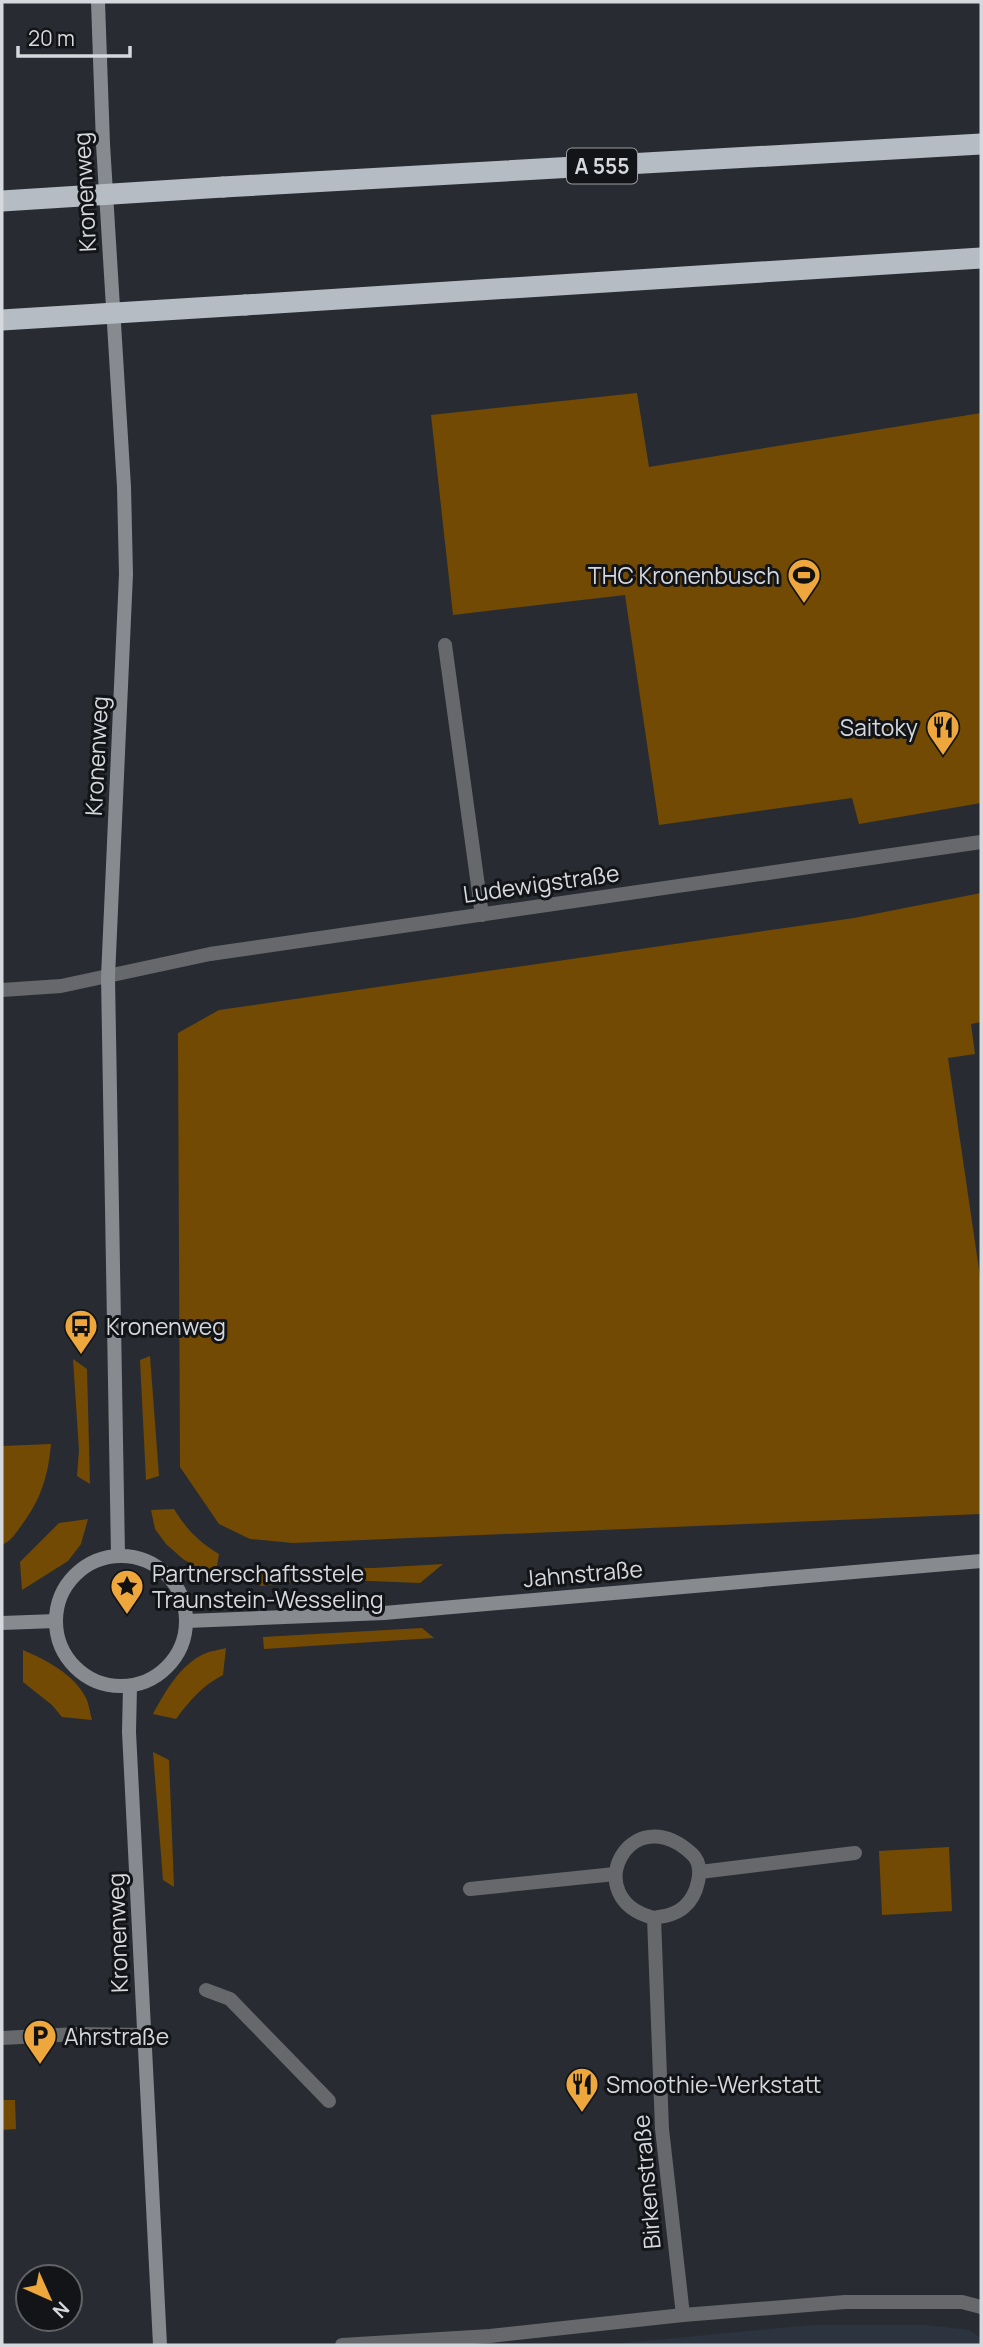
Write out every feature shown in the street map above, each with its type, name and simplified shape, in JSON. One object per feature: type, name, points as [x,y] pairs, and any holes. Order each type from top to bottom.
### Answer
[{"type":"highway","name":"A 555","points":[[2,201],[981,144]]},
{"type":"highway","points":[[2,320],[981,258]]},
{"type":"street","name":"Kronenweg","points":[[98,2],[104,158],[124,487],[126,574],[108,977],[118,1555]]},
{"type":"street","points":[[444,645],[482,915]]},
{"type":"street","name":"Ludewigstraße","points":[[2,990],[61,986],[210,954],[981,842]]},
{"type":"street","points":[[118,1555],[144,1559],[167,1573],[182,1595],[187,1621],[183,1644],[171,1664],[152,1679],[130,1686],[110,1685],[91,1678],[74,1667],[63,1650],[56,1621],[61,1595],[71,1580],[84,1567],[100,1559],[118,1555]]},
{"type":"street","name":"Jahnstraße","points":[[187,1621],[384,1613],[981,1561]]},
{"type":"street","points":[[2,1623],[56,1621]]},
{"type":"street","name":"Kronenweg","points":[[130,1686],[129,1732],[160,2345]]},
{"type":"street","points":[[656,1836],[670,1838],[682,1846],[696,1858],[700,1872],[693,1895],[685,1907],[673,1914],[654,1919],[639,1915],[625,1904],[618,1892],[615,1874],[618,1860],[624,1851],[635,1841],[656,1836]]},
{"type":"street","points":[[700,1872],[855,1853]]},
{"type":"street","points":[[470,1889],[615,1874]]},
{"type":"street","name":"Birkenstraße","points":[[654,1919],[662,2129],[683,2315]]},
{"type":"street","points":[[206,1990],[230,1999],[329,2101]]},
{"type":"street","points":[[2,2038],[77,2034],[144,2035]]},
{"type":"street","points":[[342,2345],[490,2336],[683,2315],[845,2302],[962,2302],[981,2307]]},
{"type":"shaded area","name":"THC Kronenbusch","points":[[637,393],[649,467],[981,413],[981,803],[859,824],[852,798],[659,825],[625,595],[453,615],[431,415]]},
{"type":"shaded area","points":[[981,893],[981,1022],[971,1024],[975,1054],[948,1058],[981,1283],[981,1514],[293,1543],[250,1539],[219,1524],[180,1467],[178,1033],[219,1010],[854,918]]},
{"type":"shaded area","points":[[150,1356],[159,1476],[146,1480],[140,1360]]},
{"type":"shaded area","points":[[73,1359],[87,1369],[90,1484],[77,1476],[79,1450]]},
{"type":"shaded area","points":[[51,1444],[48,1467],[38,1497],[15,1534],[2,1545],[2,1446]]},
{"type":"shaded area","points":[[174,1509],[194,1535],[219,1554],[215,1578],[183,1559],[166,1544],[155,1529],[151,1510]]},
{"type":"shaded area","points":[[88,1519],[81,1544],[68,1561],[22,1590],[20,1562],[59,1523]]},
{"type":"shaded area","points":[[443,1564],[420,1583],[320,1579],[260,1586],[259,1569],[374,1568]]},
{"type":"shaded area","points":[[422,1628],[434,1638],[264,1649],[263,1637]]},
{"type":"shaded area","points":[[226,1648],[223,1675],[197,1694],[176,1719],[153,1714],[180,1672],[204,1654]]},
{"type":"shaded area","points":[[23,1650],[50,1663],[81,1689],[92,1720],[62,1717],[52,1705],[23,1682]]},
{"type":"shaded area","points":[[153,1752],[169,1760],[174,1887],[163,1880]]},
{"type":"shaded area","points":[[949,1847],[952,1911],[882,1915],[879,1851]]},
{"type":"shaded area","points":[[2,2100],[15,2100],[16,2129],[2,2130]]},
{"type":"shaded area","points":[[812,2325],[926,2325],[969,2330],[981,2338],[981,2345],[603,2345]]},
{"type":"place","name":"THC Kronenbusch","points":[[804,605]]},
{"type":"place","name":"Saitoky","points":[[943,757]]},
{"type":"place","name":"Kronenweg","points":[[81,1356]]},
{"type":"place","name":"Partnerschaftsstele Traunstein-Wesseling","points":[[127,1616]]},
{"type":"place","name":"Ahrstraße","points":[[40,2066]]},
{"type":"place","name":"Smoothie-Werkstatt","points":[[582,2114]]}]
